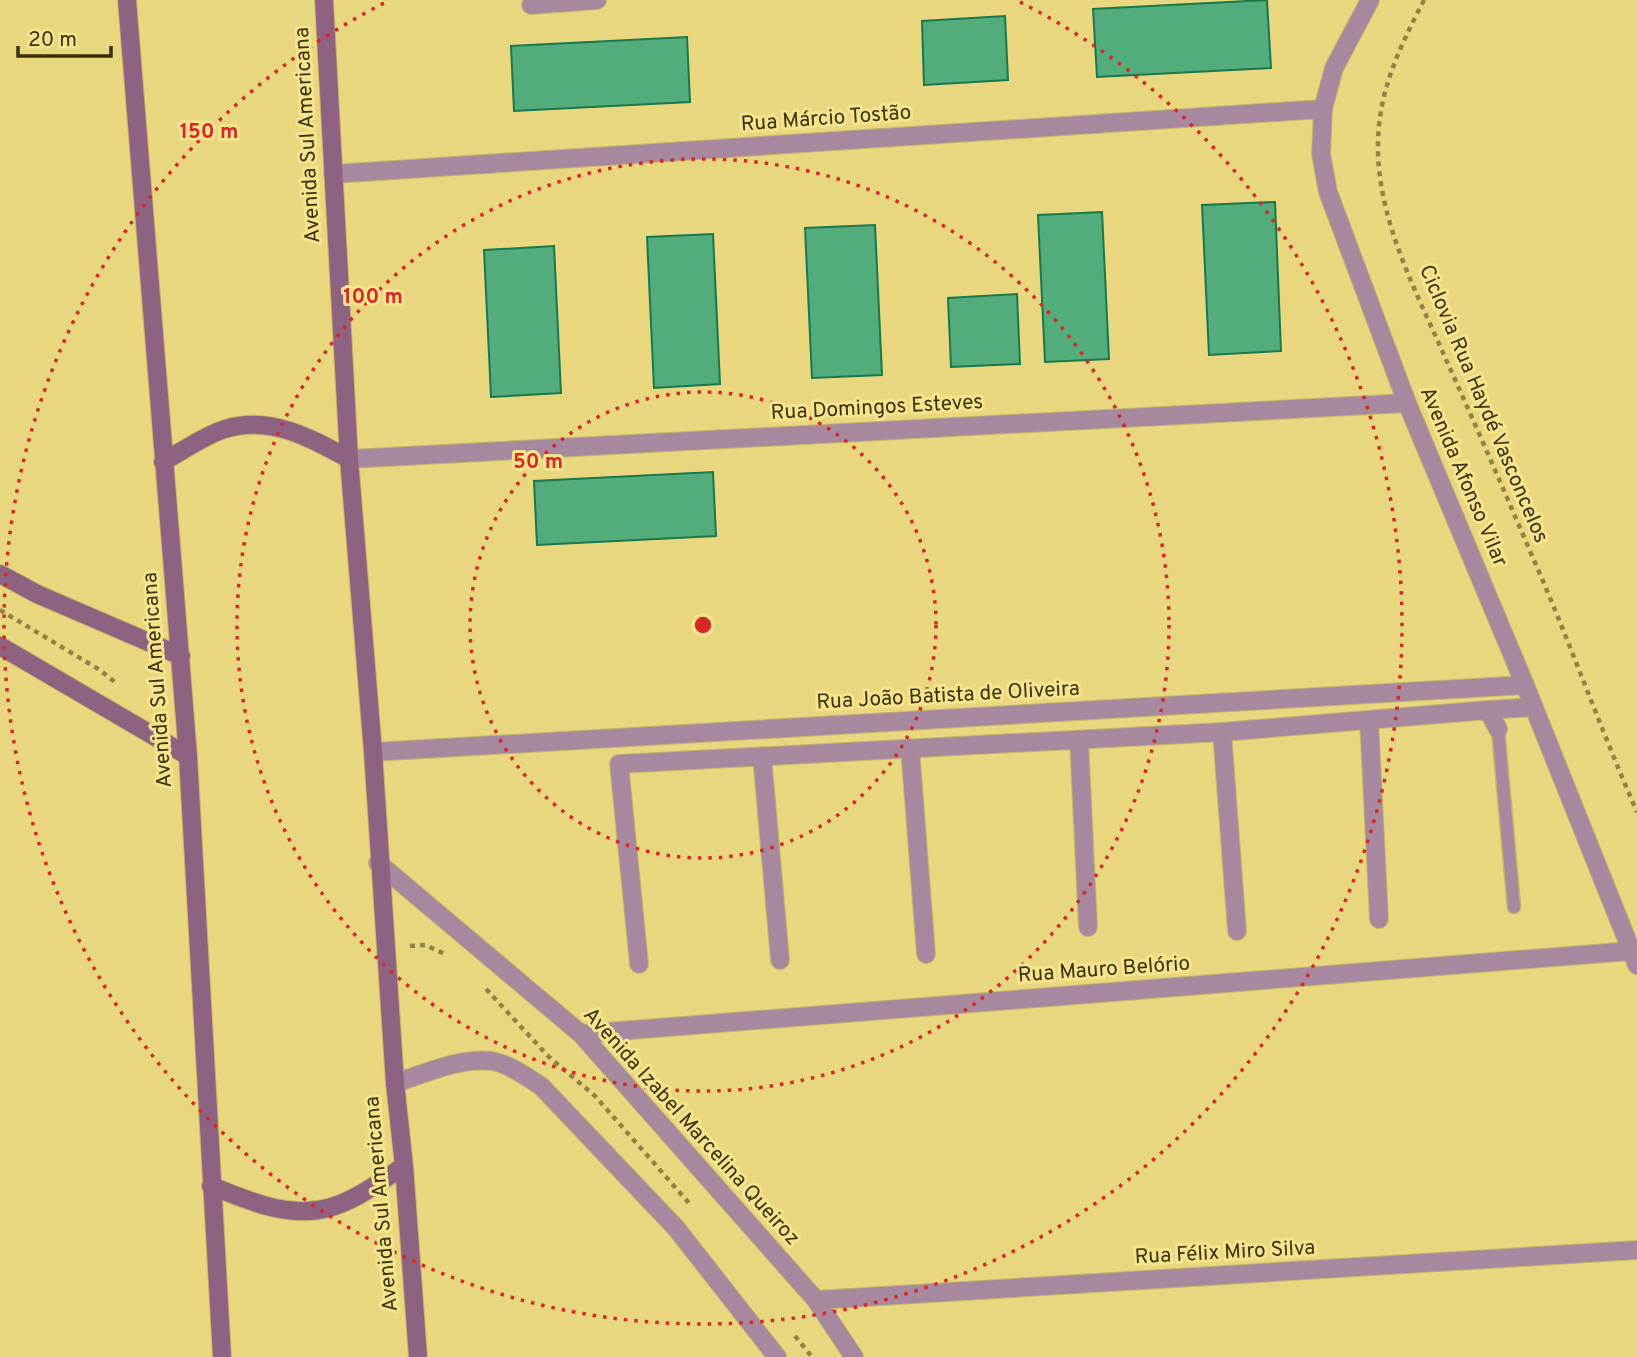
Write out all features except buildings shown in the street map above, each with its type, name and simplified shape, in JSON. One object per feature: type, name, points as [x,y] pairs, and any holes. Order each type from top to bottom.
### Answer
[{"type":"street","name":"Avenida Sul Americana","points":[[127,0],[181,656],[222,1357]]},
{"type":"street","name":"Avenida Sul Americana","points":[[324,0],[349,459],[418,1357]]},
{"type":"street","points":[[531,5],[597,0]]},
{"type":"street","name":"Avenida Afonso Vilar","points":[[1370,0],[1334,68],[1322,109],[1321,154],[1328,192],[1407,403],[1534,707],[1634,958]]},
{"type":"street","name":"Rua Márcio Tostão","points":[[333,174],[1322,109]]},
{"type":"street","name":"Rua Domingos Esteves","points":[[349,459],[1407,403]]},
{"type":"street","points":[[163,462],[224,429],[252,425],[278,427],[304,434],[349,459]]},
{"type":"street","points":[[0,575],[37,594],[181,656]]},
{"type":"street","points":[[0,646],[188,756]]},
{"type":"street","name":"Rua João Batista de Oliveira","points":[[373,752],[1525,685]]},
{"type":"street","points":[[639,964],[619,764],[1222,732],[1534,707]]},
{"type":"street","points":[[1489,710],[1497,729]]},
{"type":"street","points":[[1369,720],[1379,919]]},
{"type":"street","points":[[1222,732],[1237,931]]},
{"type":"street","points":[[1079,740],[1088,927]]},
{"type":"street","points":[[910,748],[926,954]]},
{"type":"street","points":[[762,756],[780,960]]},
{"type":"street","name":"Avenida Izabel Marcelina Queiroz","points":[[378,863],[581,1034],[816,1300],[854,1357]]},
{"type":"street","name":"Rua Mauro Belório","points":[[581,1034],[1634,958]]},
{"type":"street","points":[[395,1083],[463,1062],[492,1061],[518,1071],[541,1086],[676,1228],[777,1357]]},
{"type":"street","points":[[211,1186],[265,1206],[296,1211],[328,1208],[362,1193],[404,1166]]},
{"type":"street","name":"Rua Félix Miro Silva","points":[[816,1300],[1637,1250]]},
{"type":"lane","points":[[1497,729],[1514,906]]},
{"type":"path","name":"Ciclovia Rua Haydé Vasconcelos","points":[[1424,0],[1404,37],[1379,112],[1377,151],[1385,205],[1394,236],[1422,306],[1564,631],[1637,812]]}]
